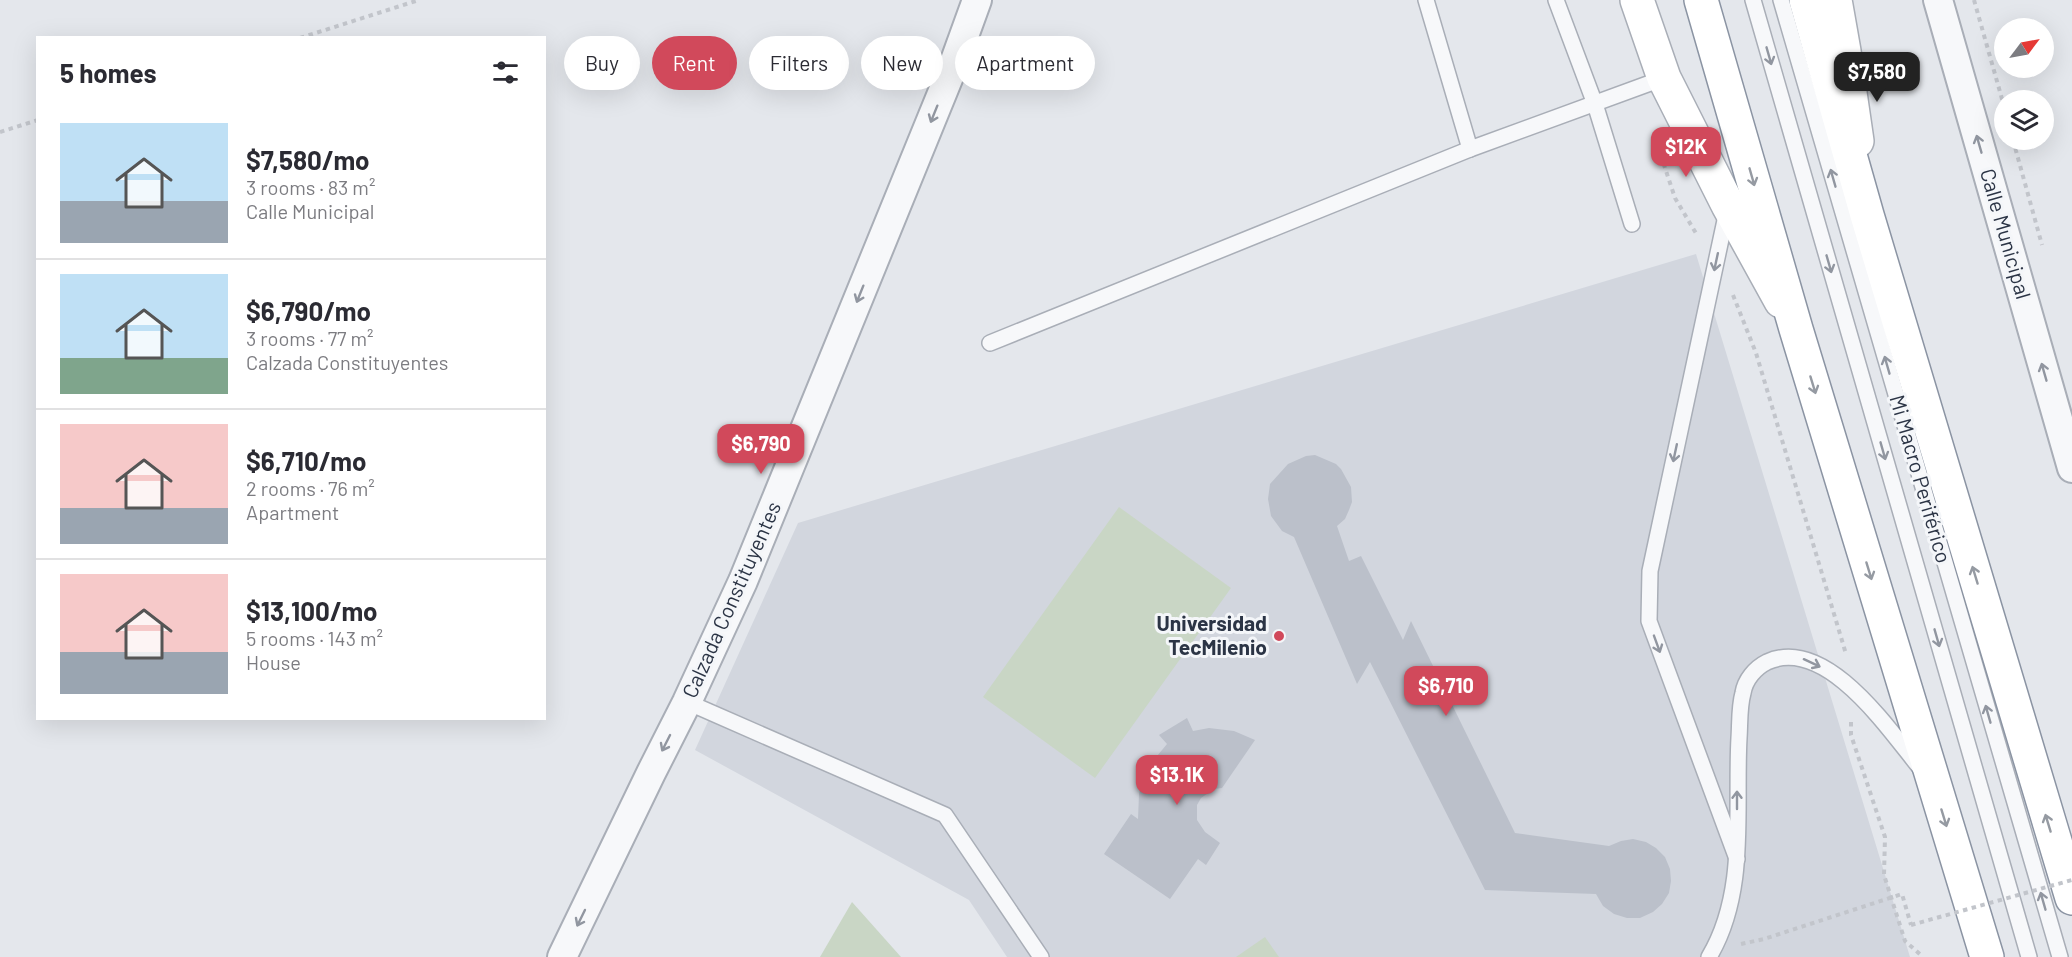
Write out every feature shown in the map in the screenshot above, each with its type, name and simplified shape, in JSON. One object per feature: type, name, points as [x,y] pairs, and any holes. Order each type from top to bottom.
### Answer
[{"type":"main road","points":[[1637,0],[1651,83],[1728,205],[1796,329]]},
{"type":"main road","points":[[1701,0],[1796,329],[1987,957]]},
{"type":"main road","points":[[1806,0],[1867,215],[2072,898]]},
{"type":"main road","points":[[1835,0],[1845,51],[1867,215]]},
{"type":"street","name":"Calzada Constituyentes","points":[[562,957],[687,702],[743,581],[952,69],[976,0]]},
{"type":"street","name":"Calle Municipal","points":[[1938,0],[2063,404],[2072,468]]},
{"type":"lane","points":[[1426,0],[1470,149]]},
{"type":"lane","points":[[1556,0],[1595,104],[1632,224]]},
{"type":"lane","name":"Mi Macro Periférico","points":[[1752,0],[2029,957]]},
{"type":"lane","name":"Mi Macro Periférico","points":[[1781,0],[2060,957]]},
{"type":"lane","points":[[990,343],[1470,149],[1651,83]]},
{"type":"lane","points":[[1728,205],[1650,571],[1649,621],[1737,859]]},
{"type":"lane","points":[[1712,953],[1727,914],[1737,859],[1737,769],[1743,691],[1750,676],[1761,665],[1775,659],[1801,658],[1828,671],[1848,686],[1873,712],[1934,785]]},
{"type":"lane","points":[[687,702],[945,815],[1041,957]]},
{"type":"path","points":[[306,36],[419,0]]},
{"type":"path","points":[[1974,0],[1999,90]]},
{"type":"path","points":[[1651,83],[1675,198],[1731,290],[1756,353],[1846,650],[1851,735],[1885,837],[1884,874],[1905,941],[1923,957]]},
{"type":"path","points":[[0,132],[36,121]]},
{"type":"path","points":[[1712,953],[1764,939],[1902,894],[1911,925],[2072,880]]},
{"type":"shaded area","name":"Universidad TecMilenio","points":[[1696,254],[1910,957],[1007,957],[969,900],[695,750],[798,523]]},
{"type":"green space","points":[[1119,507],[1231,588],[1095,778],[983,697]]},
{"type":"green space","points":[[852,902],[901,957],[820,957]]},
{"type":"green space","points":[[1265,937],[1279,957],[1236,957]]},
{"type":"building","points":[[1315,455],[1336,464],[1351,487],[1352,502],[1345,519],[1337,526],[1349,561],[1361,556],[1403,640],[1411,621],[1515,833],[1609,846],[1633,839],[1646,842],[1665,857],[1670,869],[1669,893],[1653,912],[1640,918],[1627,918],[1614,914],[1603,906],[1596,894],[1485,890],[1370,662],[1357,684],[1294,537],[1282,531],[1271,516],[1268,499],[1270,484],[1288,464],[1306,456]]},
{"type":"building","points":[[1187,718],[1193,731],[1209,728],[1234,731],[1255,740],[1222,788],[1214,789],[1201,798],[1197,805],[1197,820],[1205,832],[1220,843],[1206,865],[1198,859],[1170,899],[1104,854],[1131,814],[1138,819],[1142,779],[1148,767],[1167,744],[1159,735]]},
{"type":"place","name":"Universidad TecMilenio","points":[[1279,636]]}]
